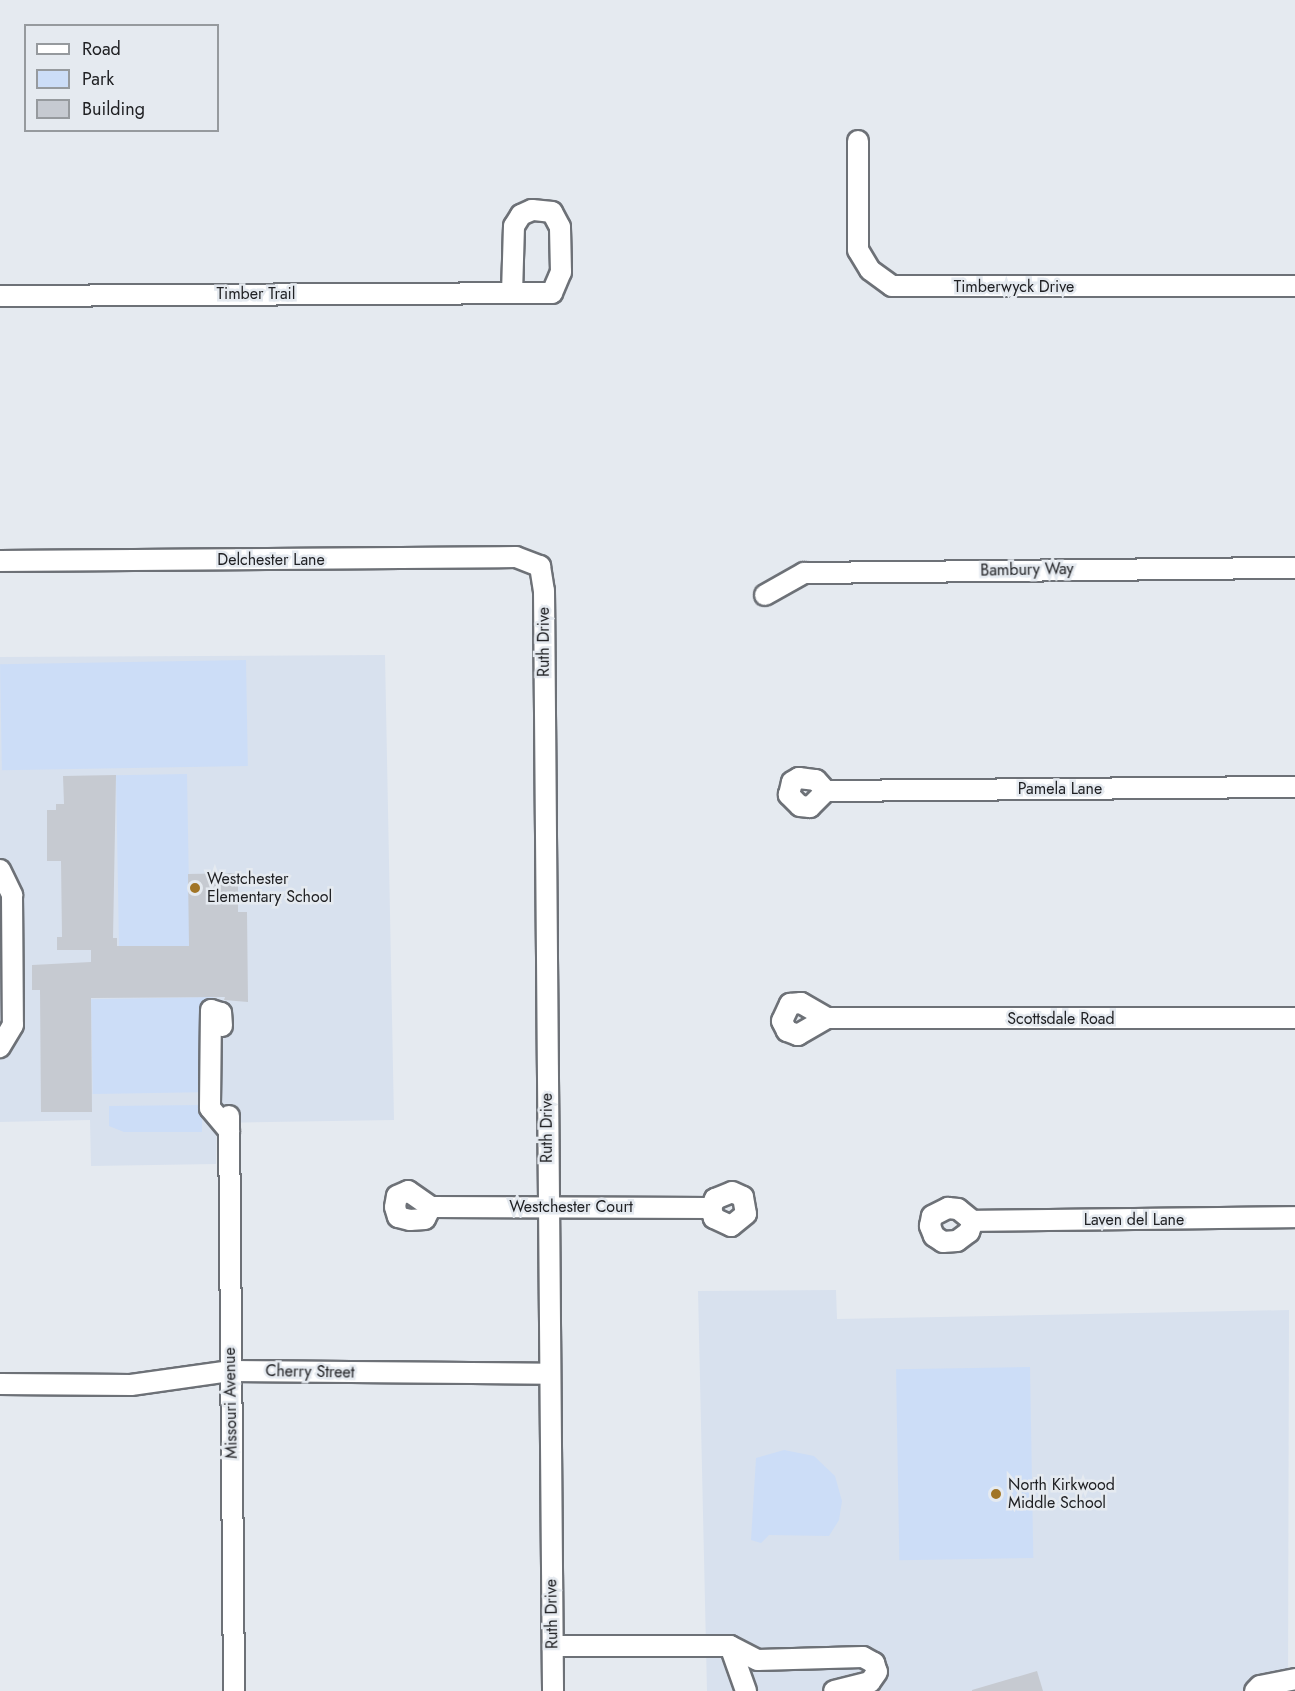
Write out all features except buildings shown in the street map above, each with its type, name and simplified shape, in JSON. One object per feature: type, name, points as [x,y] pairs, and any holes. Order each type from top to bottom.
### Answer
[{"type":"street","name":"Timberwyck Drive","points":[[858,141],[858,250],[870,270],[892,286],[1295,286]]},
{"type":"street","name":"Timber Trail","points":[[0,296],[512,292]]},
{"type":"street","name":"Delchester Lane","points":[[0,561],[516,557],[540,566]]},
{"type":"street","name":"Ruth Drive","points":[[540,566],[544,591],[553,1691]]},
{"type":"street","name":"Bambury Way","points":[[765,595],[804,573],[1295,568]]},
{"type":"street","name":"Pamela Lane","points":[[826,791],[1295,788]]},
{"type":"street","points":[[0,870],[12,895],[13,1013],[8,1040],[0,1047]]},
{"type":"street","name":"Missouri Avenue","points":[[222,1026],[221,1013],[211,1010],[210,1108],[216,1120],[229,1123],[234,1691]]},
{"type":"street","name":"Scottsdale Road","points":[[827,1018],[1295,1018]]},
{"type":"street","name":"Westchester Court","points":[[431,1207],[711,1208]]},
{"type":"street","name":"Laven del Lane","points":[[973,1221],[1295,1217]]},
{"type":"street","name":"Cherry Street","points":[[0,1384],[131,1385],[231,1371],[549,1374]]},
{"type":"street","points":[[552,1646],[730,1646],[758,1660],[863,1657],[874,1663],[877,1672],[870,1682],[834,1691]]},
{"type":"street","points":[[730,1646],[746,1691]]},
{"type":"street","points":[[1255,1691],[1260,1686],[1295,1679]]},
{"type":"street","points":[[1283,1691],[1295,1684]]},
{"type":"shaded area","name":"Westchester Elementary School","points":[[385,655],[394,1120],[217,1123],[216,1164],[91,1166],[90,1120],[0,1122],[0,657]]},
{"type":"shaded area","name":"North Kirkwood Middle School","points":[[836,1290],[837,1319],[1289,1310],[1288,1691],[707,1691],[698,1291]]},
{"type":"green space","points":[[246,660],[248,766],[2,770],[0,664]]},
{"type":"green space","points":[[187,774],[190,946],[119,947],[116,775]]},
{"type":"green space","points":[[213,997],[215,1092],[93,1094],[91,999]]},
{"type":"green space","points":[[202,1105],[202,1132],[124,1132],[109,1126],[109,1106]]},
{"type":"green space","points":[[1030,1367],[1033,1558],[899,1560],[896,1369]]},
{"type":"green space","points":[[784,1450],[814,1456],[835,1476],[842,1501],[839,1520],[829,1536],[769,1535],[761,1543],[751,1540],[756,1458]]},
{"type":"place","name":"Westchester Elementary School","points":[[195,888]]},
{"type":"place","name":"North Kirkwood Middle School","points":[[996,1494]]}]
